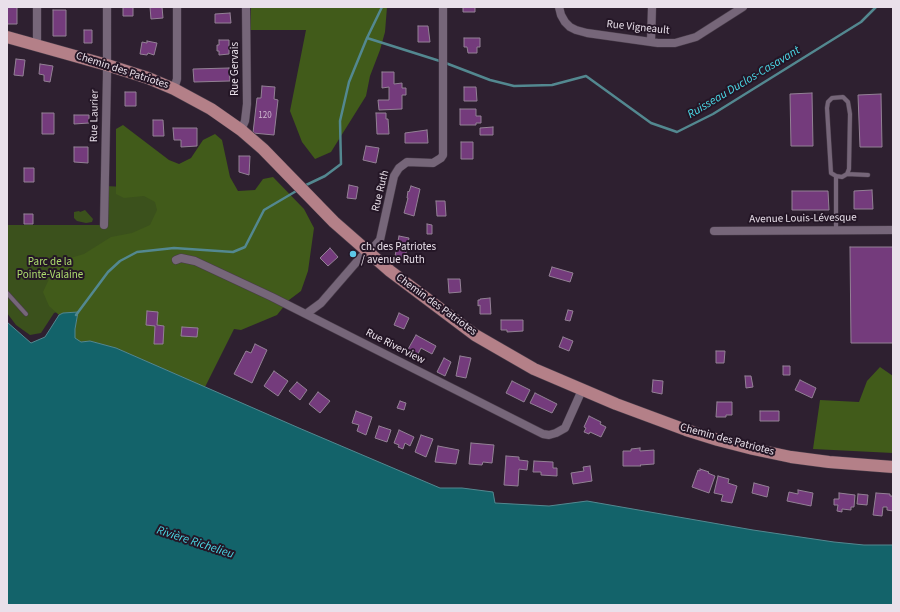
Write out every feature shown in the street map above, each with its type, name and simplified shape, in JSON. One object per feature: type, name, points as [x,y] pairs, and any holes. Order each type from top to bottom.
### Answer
[{"type":"main road","name":"Chemin des Patriotes","points":[[7,37],[136,74],[174,89],[211,109],[241,130],[263,149],[367,252],[416,291],[481,338],[534,369],[582,390],[686,430],[736,445],[810,460],[893,467]]},
{"type":"street","points":[[36,45],[37,7]]},
{"type":"street","name":"Rue Laurier","points":[[104,225],[107,7]]},
{"type":"street","points":[[174,89],[177,79],[177,7]]},
{"type":"street","name":"Rue Gervais","points":[[241,130],[245,121],[247,104],[246,7]]},
{"type":"street","name":"Rue Ruth","points":[[306,314],[324,300],[360,258],[373,248],[380,240],[394,176],[402,164],[408,162],[433,163],[439,160],[443,155],[443,7]]},
{"type":"street","name":"Rue Vigneault","points":[[559,7],[565,22],[576,30],[587,33],[651,42],[675,43],[696,37],[743,7]]},
{"type":"street","points":[[651,42],[652,7]]},
{"type":"street","name":"Avenue Louis-Lévesque","points":[[714,231],[893,230]]},
{"type":"street","name":"Rue Riverview","points":[[176,260],[181,258],[195,261],[306,314],[543,434],[549,435],[565,428],[582,390]]},
{"type":"lane","points":[[847,174],[849,161],[850,114],[848,102],[843,97],[832,98],[828,102],[827,108],[831,173],[842,177],[847,174],[868,175]]},
{"type":"lane","points":[[836,176],[836,230]]},
{"type":"lane","points":[[7,293],[26,314]]},
{"type":"green space","points":[[251,7],[387,7],[385,32],[370,76],[366,96],[331,152],[315,159],[302,142],[290,111],[306,30],[250,30]]},
{"type":"green space","points":[[123,125],[169,160],[179,164],[191,158],[203,140],[215,134],[222,140],[230,177],[238,191],[255,190],[263,179],[273,177],[304,209],[314,228],[308,271],[301,291],[289,300],[277,315],[241,330],[234,329],[205,387],[116,348],[90,341],[81,342],[75,338],[78,312],[63,313],[59,315],[49,306],[43,292],[57,262],[84,254],[111,237],[132,233],[150,225],[157,210],[155,202],[144,196],[124,198],[116,194],[116,129]]},
{"type":"green space","name":"Parc de la Pointe-Valaine","points":[[105,186],[166,189],[160,245],[75,307],[54,313],[41,333],[30,335],[16,325],[7,313],[7,225],[104,225]]},
{"type":"green space","points":[[85,210],[93,219],[92,222],[86,223],[77,221],[74,218],[74,212]]},
{"type":"green space","points":[[880,367],[893,376],[893,453],[813,449],[820,400],[859,402],[867,381]]},
{"type":"water","name":"Rivière Richelieu","points":[[78,312],[75,338],[81,342],[90,341],[116,348],[440,488],[462,488],[493,492],[495,503],[549,506],[587,501],[753,530],[834,542],[864,545],[893,545],[893,605],[7,605],[7,322],[31,343],[45,337],[59,315],[63,313]]},
{"type":"building","points":[[7,7],[17,7],[17,24],[7,24]]},
{"type":"building","points":[[123,7],[133,7],[133,16],[123,16]]},
{"type":"building","points":[[150,7],[162,7],[163,18],[151,19]]},
{"type":"building","points":[[463,7],[475,7],[475,12],[463,12]]},
{"type":"building","points":[[53,10],[66,10],[66,36],[53,36]]},
{"type":"building","points":[[230,13],[231,23],[215,23],[215,14]]},
{"type":"building","points":[[418,26],[428,26],[430,42],[418,42]]},
{"type":"building","points":[[84,30],[92,30],[92,43],[84,43]]},
{"type":"building","points":[[464,38],[480,38],[480,47],[477,47],[477,53],[468,53],[467,47],[464,47]]},
{"type":"building","points":[[219,40],[229,40],[229,54],[219,55],[217,45],[219,45]]},
{"type":"building","points":[[147,41],[157,43],[154,55],[148,53],[147,55],[140,54],[142,42],[147,43]]},
{"type":"building","points":[[16,59],[25,60],[23,76],[14,75]]},
{"type":"building","points":[[40,64],[53,66],[50,82],[44,81],[44,75],[39,74]]},
{"type":"building","points":[[229,68],[230,81],[194,82],[193,69]]},
{"type":"building","points":[[382,72],[394,72],[394,84],[402,83],[402,88],[406,88],[406,95],[402,95],[402,109],[379,110],[378,100],[389,100],[389,87],[382,88]]},
{"type":"building","points":[[262,86],[275,87],[274,99],[278,100],[274,135],[253,133],[257,98],[261,98]]},
{"type":"building","points":[[464,87],[476,87],[477,101],[464,101]]},
{"type":"building","points":[[125,92],[136,92],[136,106],[125,106]]},
{"type":"building","points":[[812,93],[813,146],[791,146],[790,94]]},
{"type":"building","points":[[881,94],[882,147],[860,147],[858,95]]},
{"type":"building","points":[[460,109],[476,109],[476,116],[481,116],[481,123],[476,123],[476,125],[460,125]]},
{"type":"building","points":[[42,113],[54,113],[54,134],[42,134]]},
{"type":"building","points":[[376,113],[386,113],[389,134],[377,134]]},
{"type":"building","points":[[74,115],[89,115],[89,123],[74,124]]},
{"type":"building","points":[[153,120],[163,120],[164,136],[153,136]]},
{"type":"building","points":[[493,127],[493,135],[480,135],[480,128]]},
{"type":"building","points":[[173,128],[197,128],[197,146],[181,147],[181,140],[174,140]]},
{"type":"building","points":[[427,130],[428,143],[405,143],[405,133]]},
{"type":"building","points":[[461,142],[473,142],[473,159],[461,159]]},
{"type":"building","points":[[366,146],[379,148],[376,163],[363,160]]},
{"type":"building","points":[[74,147],[88,147],[88,163],[74,162]]},
{"type":"building","points":[[239,156],[250,156],[249,175],[239,172]]},
{"type":"building","points":[[24,168],[34,168],[34,182],[24,182]]},
{"type":"building","points":[[349,185],[358,187],[356,199],[347,198]]},
{"type":"building","points":[[411,186],[420,189],[414,216],[404,213],[408,198],[408,191],[409,192]]},
{"type":"building","points":[[872,190],[873,209],[854,209],[854,191]]},
{"type":"building","points":[[792,191],[828,191],[829,210],[792,210]]},
{"type":"building","points":[[436,201],[445,201],[446,216],[437,216]]},
{"type":"building","points":[[24,214],[33,214],[33,224],[24,224]]},
{"type":"building","points":[[427,224],[432,225],[432,234],[427,234]]},
{"type":"building","points":[[399,236],[409,238],[405,258],[395,256]]},
{"type":"building","points":[[850,247],[893,247],[893,343],[851,343]]},
{"type":"building","points":[[330,248],[338,257],[328,266],[320,258]]},
{"type":"building","points":[[552,267],[573,273],[570,282],[549,276]]},
{"type":"building","points":[[448,279],[460,279],[461,292],[449,293]]},
{"type":"building","points":[[490,298],[491,314],[480,314],[480,305],[478,306],[478,300]]},
{"type":"building","points":[[568,310],[573,311],[570,321],[565,320]]},
{"type":"building","points":[[147,311],[158,312],[157,325],[164,326],[163,344],[154,344],[155,326],[146,325]]},
{"type":"building","points":[[399,313],[409,318],[404,329],[394,325]]},
{"type":"building","points":[[501,320],[523,320],[523,331],[507,332],[507,330],[501,330]]},
{"type":"building","points":[[182,327],[198,328],[197,337],[181,336]]},
{"type":"building","points":[[416,335],[436,346],[432,354],[421,348],[417,356],[407,351]]},
{"type":"building","points":[[563,337],[573,341],[569,351],[559,347]]},
{"type":"building","points":[[255,344],[267,350],[252,383],[234,374],[246,351],[251,353]]},
{"type":"building","points":[[716,351],[725,351],[724,363],[716,363]]},
{"type":"building","points":[[460,356],[471,358],[466,378],[456,376]]},
{"type":"building","points":[[444,358],[451,362],[445,376],[437,372]]},
{"type":"building","points":[[783,366],[790,366],[790,375],[783,375]]},
{"type":"building","points":[[274,371],[288,381],[278,396],[264,386]]},
{"type":"building","points":[[745,376],[751,376],[753,387],[746,388]]},
{"type":"building","points":[[653,380],[663,381],[662,394],[652,392]]},
{"type":"building","points":[[800,380],[816,388],[812,398],[795,390]]},
{"type":"building","points":[[512,381],[530,390],[524,402],[506,393]]},
{"type":"building","points":[[297,382],[307,390],[300,400],[289,391]]},
{"type":"building","points":[[318,392],[330,401],[320,413],[309,404]]},
{"type":"building","points":[[535,393],[557,404],[552,413],[530,403]]},
{"type":"building","points":[[400,401],[406,403],[404,410],[397,408]]},
{"type":"building","points":[[717,402],[732,402],[732,415],[726,415],[726,417],[716,417]]},
{"type":"building","points":[[356,411],[372,417],[366,435],[357,431],[359,425],[352,423]]},
{"type":"building","points":[[760,411],[779,411],[779,421],[760,421]]},
{"type":"building","points":[[589,416],[601,422],[600,424],[606,427],[601,437],[590,432],[589,434],[584,432],[586,428],[584,427]]},
{"type":"building","points":[[379,426],[391,430],[387,442],[375,438]]},
{"type":"building","points":[[399,430],[414,437],[410,446],[405,443],[403,449],[394,443]]},
{"type":"building","points":[[421,435],[433,439],[426,457],[415,452]]},
{"type":"building","points":[[471,443],[494,445],[492,463],[483,462],[482,465],[469,464]]},
{"type":"building","points":[[438,446],[459,450],[456,464],[435,462]]},
{"type":"building","points":[[640,448],[640,451],[654,450],[654,464],[623,466],[623,451],[631,451],[631,449]]},
{"type":"building","points":[[506,456],[519,457],[519,460],[528,461],[527,470],[519,469],[518,486],[504,485]]},
{"type":"building","points":[[534,461],[553,462],[553,468],[557,468],[557,476],[541,475],[541,472],[533,472]]},
{"type":"building","points":[[590,466],[592,481],[573,484],[571,473],[584,471],[583,467]]},
{"type":"building","points":[[700,469],[715,476],[709,493],[692,487],[698,470],[700,471]]},
{"type":"building","points":[[718,476],[729,479],[728,483],[737,486],[732,503],[721,501],[723,495],[714,493]]},
{"type":"building","points":[[754,483],[769,487],[767,497],[752,493]]},
{"type":"building","points":[[798,490],[813,493],[811,506],[787,501],[789,492],[798,494]]},
{"type":"building","points":[[839,493],[855,495],[854,507],[851,507],[851,510],[842,509],[842,512],[837,511],[838,505],[834,505],[834,499],[839,499]]},
{"type":"building","points":[[876,493],[890,494],[890,496],[893,496],[893,511],[887,510],[887,507],[883,507],[882,516],[873,515]]},
{"type":"building","points":[[858,494],[868,495],[867,505],[857,504]]},
{"type":"waterway","points":[[304,186],[325,176],[341,164],[340,121],[349,82],[367,38],[382,7]]},
{"type":"waterway","name":"Ruisseau Duclos-Casavant","points":[[367,38],[443,62],[490,80],[514,86],[552,85],[586,76],[651,123],[677,132],[713,114],[861,22],[876,7]]},
{"type":"waterway","points":[[76,315],[108,272],[120,261],[137,252],[174,248],[233,252],[245,247],[264,210],[298,190]]},
{"type":"place","name":"ch. des Patriotes / avenue Ruth","points":[[353,254]]}]
